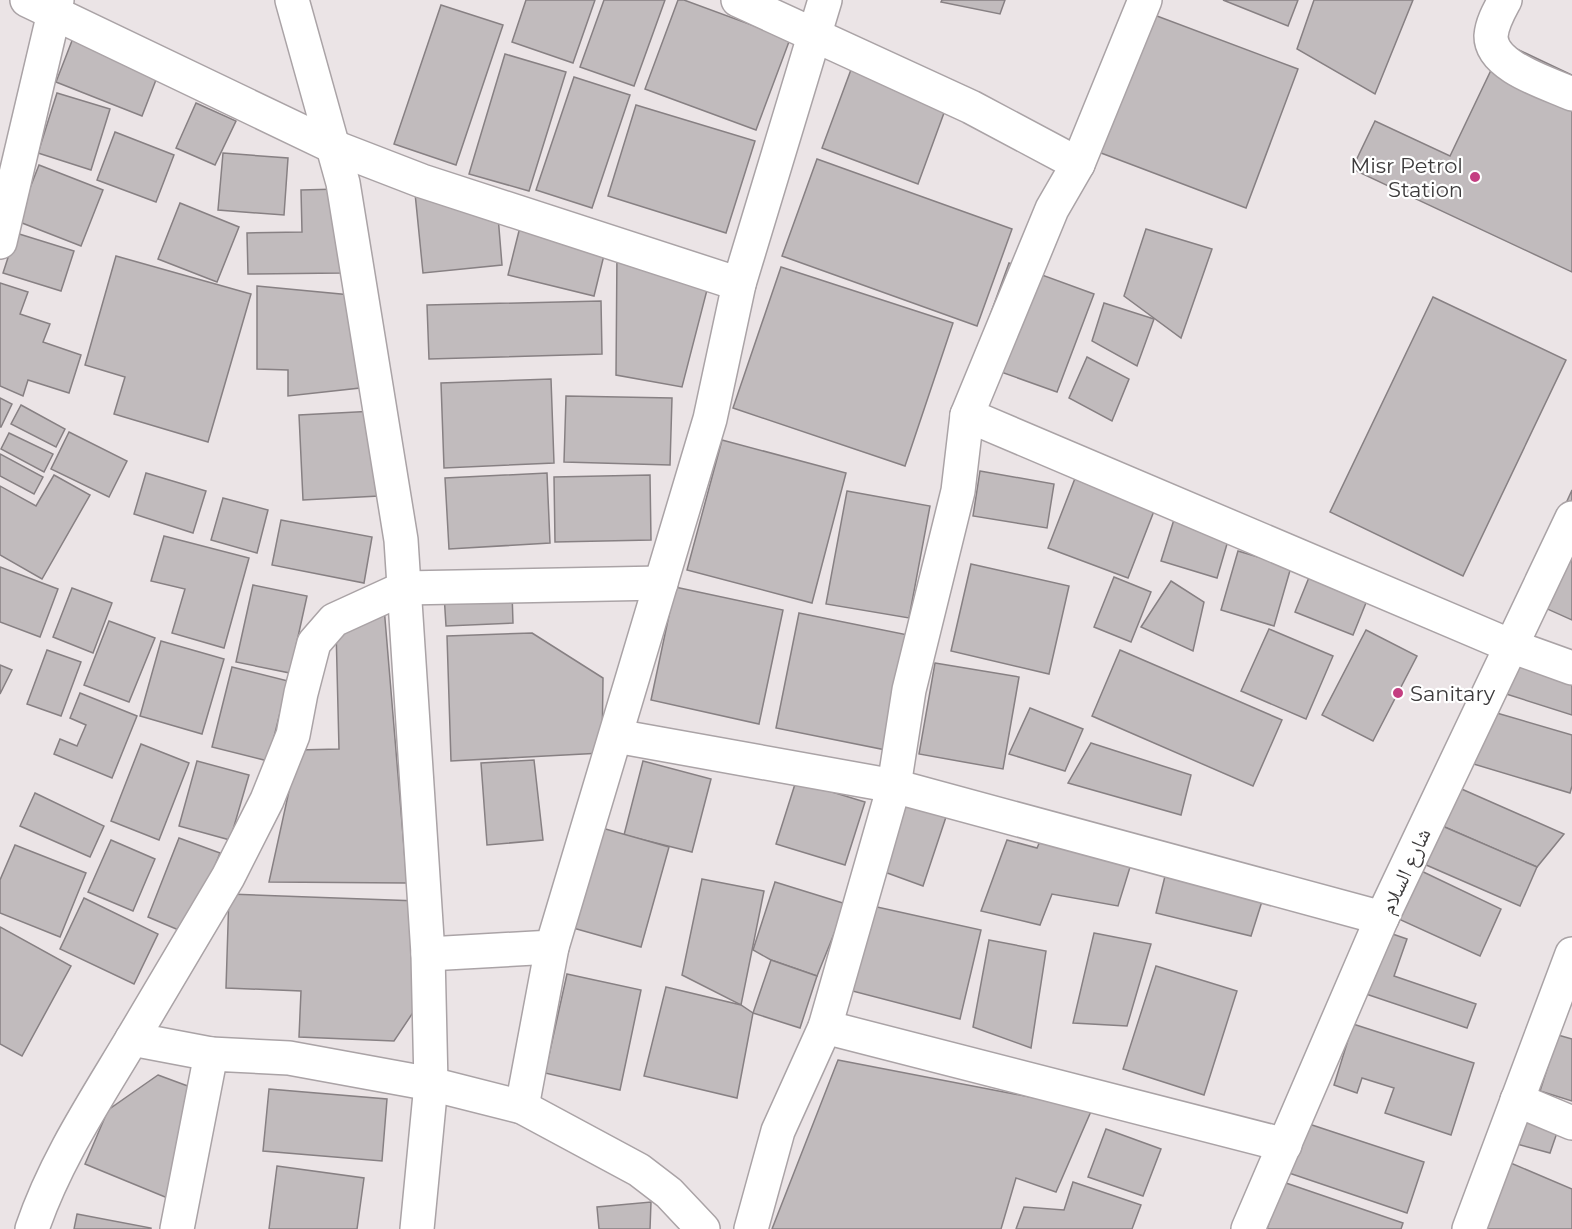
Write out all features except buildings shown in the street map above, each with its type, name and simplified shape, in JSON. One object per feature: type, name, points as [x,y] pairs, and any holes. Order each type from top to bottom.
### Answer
[{"type":"street","points":[[292,0],[343,183],[401,540],[428,954],[431,1084],[417,1229]]},
{"type":"street","points":[[738,0],[971,107],[1078,164]]},
{"type":"street","points":[[522,1107],[552,947],[710,419],[739,284],[825,0]]},
{"type":"street","points":[[752,1229],[778,1131],[825,1027],[894,786],[909,690],[958,491],[967,415],[1052,209],[1078,164],[1145,0]]},
{"type":"street","points":[[1504,0],[1491,34],[1492,44],[1497,53],[1511,66],[1572,94]]},
{"type":"street","points":[[0,242],[46,4],[334,147],[422,181],[739,284]]},
{"type":"street","points":[[967,415],[1511,645],[1572,668]]},
{"type":"street","name":"شارع السلام","points":[[1248,1229],[1382,918],[1572,518]]},
{"type":"street","points":[[32,1229],[43,1196],[63,1155],[228,877],[267,800],[293,735],[314,643],[334,620],[404,588],[661,583]]},
{"type":"street","points":[[616,736],[894,786],[1382,918]]},
{"type":"street","points":[[428,954],[552,947]]},
{"type":"street","points":[[1469,1229],[1572,954]]},
{"type":"street","points":[[825,1027],[1285,1145]]},
{"type":"street","points":[[132,1039],[211,1054],[289,1058],[431,1084],[522,1107],[639,1170],[669,1193],[703,1229]]},
{"type":"street","points":[[177,1229],[211,1054]]},
{"type":"street","points":[[1517,1100],[1572,1123]]},
{"type":"place","name":"Misr Petrol Station","points":[[1475,177]]},
{"type":"place","name":"Sanitary","points":[[1398,693]]}]
